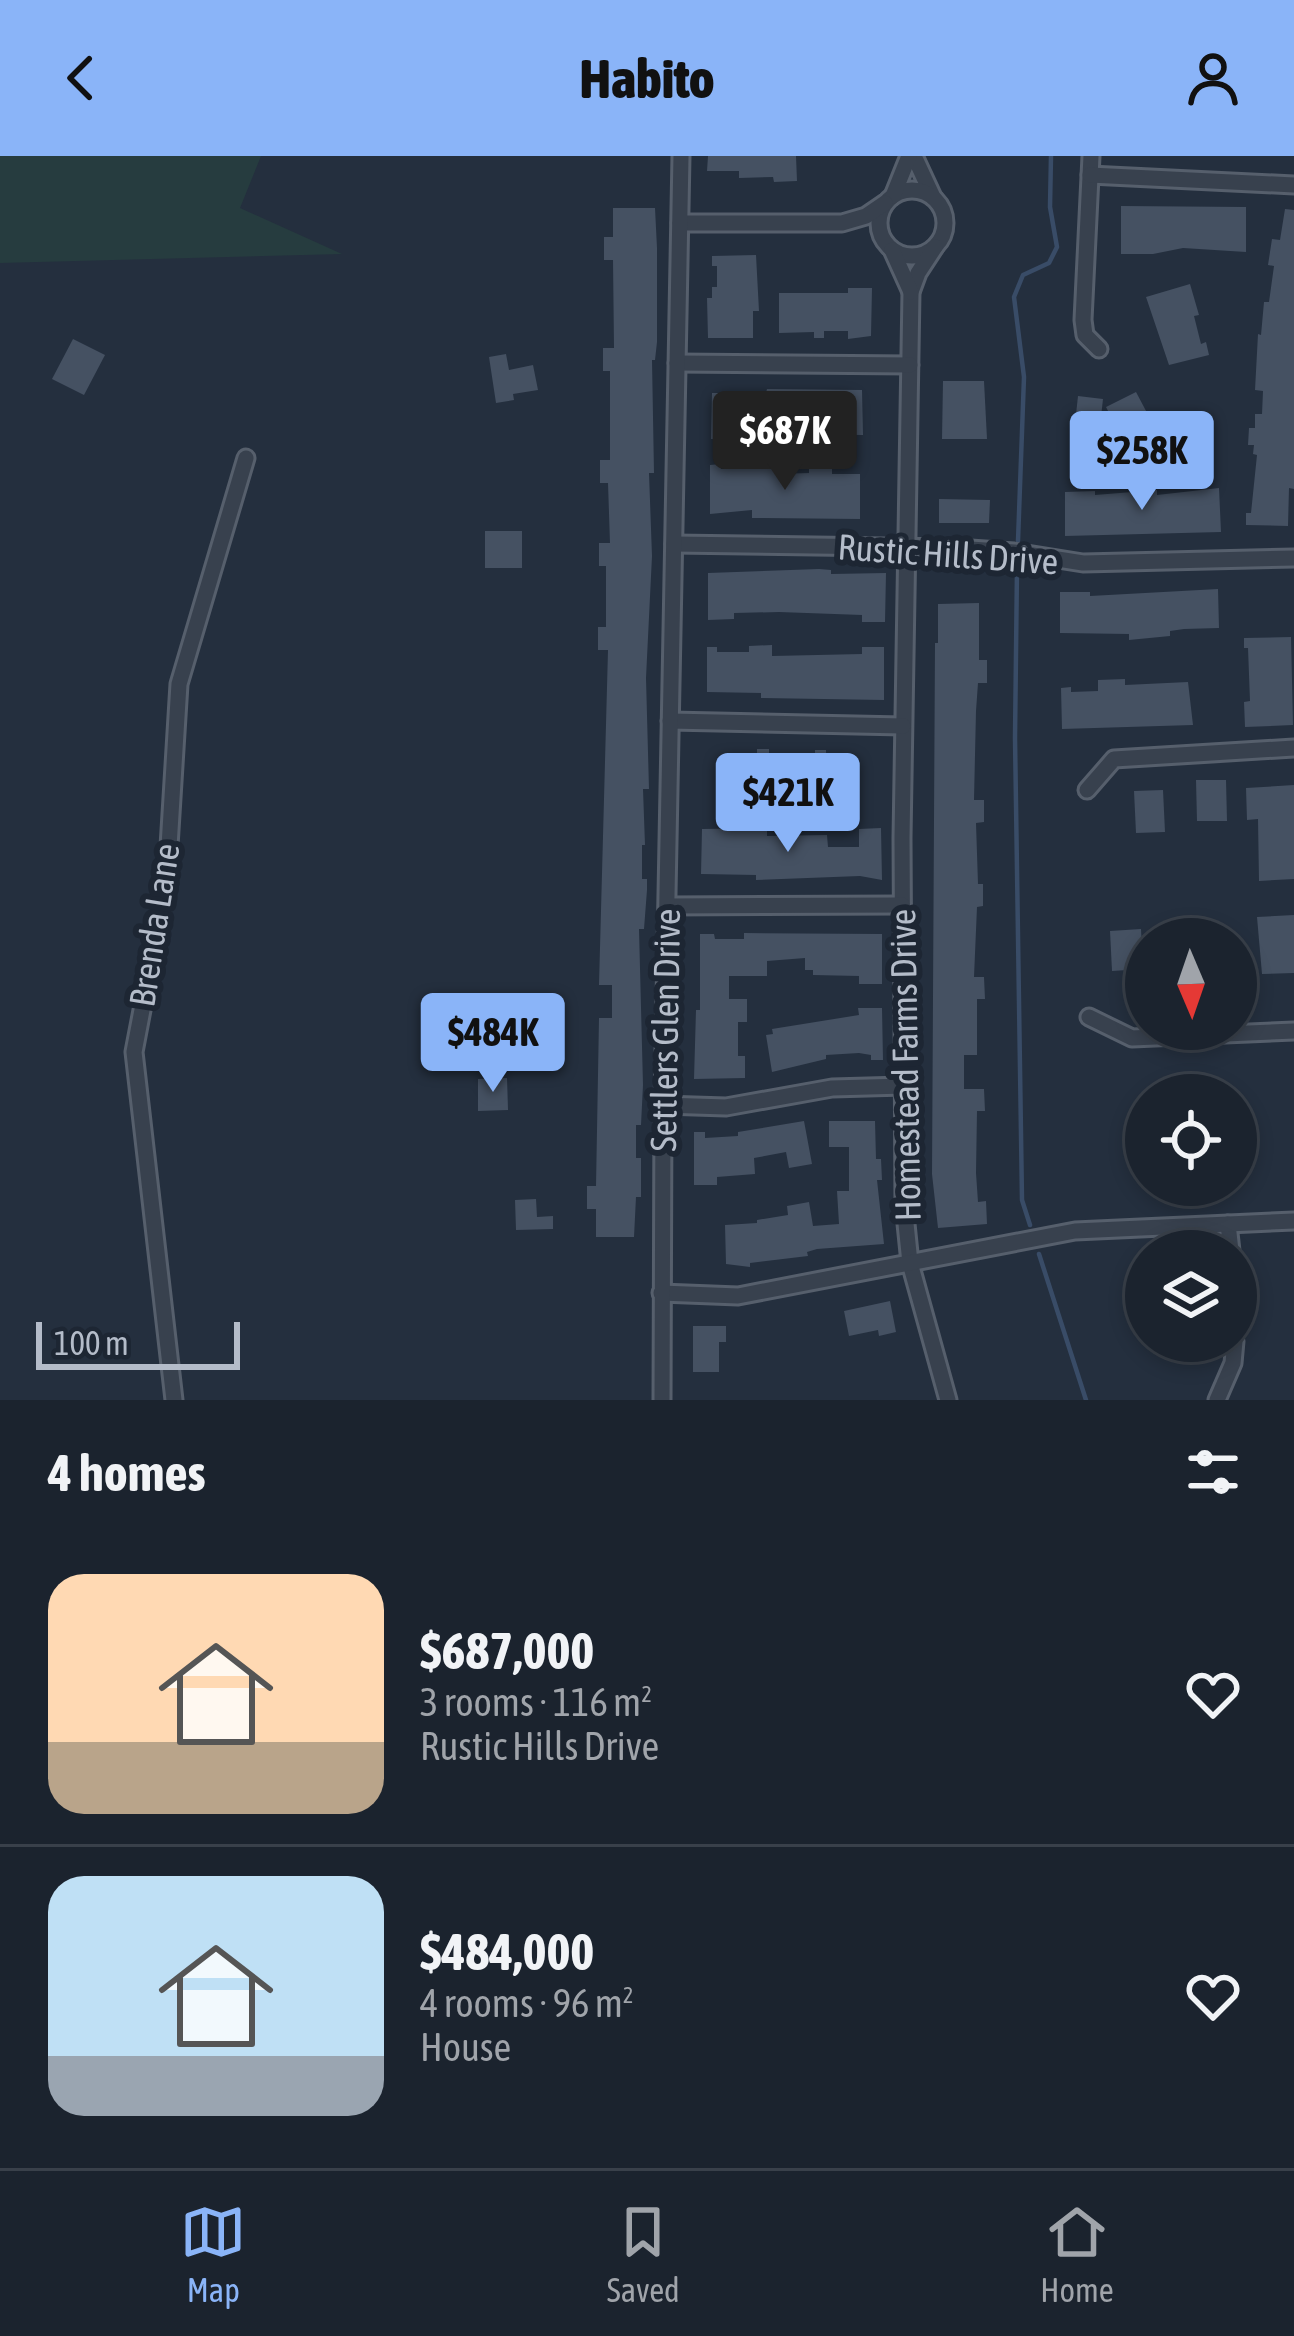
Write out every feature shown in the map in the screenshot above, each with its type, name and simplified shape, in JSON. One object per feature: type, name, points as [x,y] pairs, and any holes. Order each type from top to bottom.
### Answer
[{"type":"street","name":"Settlers Glen Drive","points":[[662,1400],[681,156]]},
{"type":"street","name":"Homestead Farms Drive","points":[[912,156],[945,215],[946,226],[910,292],[902,905],[904,1204],[910,1263],[948,1400]]},
{"type":"street","name":"Homestead Farms Drive","points":[[910,292],[879,223],[912,156]]},
{"type":"street","points":[[1091,156],[1083,320],[1085,335],[1099,349]]},
{"type":"street","points":[[1090,175],[1294,185]]},
{"type":"street","points":[[680,223],[842,223],[866,216],[913,189],[933,196]]},
{"type":"street","points":[[842,223],[915,255],[935,247]]},
{"type":"street","points":[[677,363],[910,365]]},
{"type":"street","name":"Brenda Lane","points":[[174,1400],[134,1052],[167,879],[179,684],[246,458]]},
{"type":"street","name":"Rustic Hills Drive","points":[[674,544],[906,546],[1014,552],[1083,563],[1294,558]]},
{"type":"street","points":[[670,721],[904,726]]},
{"type":"street","points":[[1087,790],[1114,759],[1294,748]]},
{"type":"street","points":[[668,906],[902,905]]},
{"type":"street","points":[[1089,1017],[1132,1038],[1294,1031]]},
{"type":"street","points":[[663,1105],[726,1107],[832,1088],[904,1086]]},
{"type":"street","points":[[661,1293],[738,1295],[1075,1231],[1294,1221]]},
{"type":"street","points":[[1228,1224],[1229,1230]]},
{"type":"street","points":[[1217,1400],[1233,1362]]},
{"type":"green space","points":[[0,156],[261,156],[240,208],[342,254],[0,263]]},
{"type":"building","points":[[708,156],[796,156],[797,181],[707,171]]},
{"type":"building","points":[[1121,206],[1246,207],[1246,252],[1183,248],[1121,254]]},
{"type":"building","points":[[613,208],[655,208],[657,248],[654,473],[649,473],[649,789],[643,789],[642,845],[642,879],[647,879],[647,890],[644,929],[639,929],[643,1085],[636,1158],[641,1158],[641,1197],[636,1197],[634,1237],[596,1237],[596,1209],[587,1209],[587,1186],[596,1186],[599,1018],[612,1018],[612,985],[599,985],[608,650],[598,650],[598,627],[606,627],[606,566],[599,566],[599,543],[610,543],[608,483],[600,483],[600,460],[610,460],[610,371],[603,371],[603,348],[614,348],[613,260],[604,260],[604,237],[613,237]]},
{"type":"building","points":[[1285,209],[1294,210],[1294,489],[1289,488],[1288,526],[1246,525],[1257,455],[1254,445],[1248,445],[1249,428],[1255,428],[1255,414],[1262,414],[1263,391],[1255,390],[1258,334],[1264,302],[1269,302],[1272,239],[1280,240]]},
{"type":"building","points":[[756,255],[759,311],[753,311],[753,338],[708,338],[707,298],[712,298],[712,287],[717,287],[712,256]]},
{"type":"building","points":[[1190,284],[1201,344],[1206,342],[1209,355],[1169,365],[1146,297]]},
{"type":"building","points":[[848,288],[872,288],[871,336],[848,339],[848,331],[824,331],[824,338],[814,338],[814,332],[779,333],[779,293],[848,293]]},
{"type":"building","points":[[73,339],[105,355],[84,395],[52,379]]},
{"type":"building","points":[[506,354],[509,370],[533,365],[538,390],[496,403],[489,357]]},
{"type":"building","points":[[943,381],[984,381],[987,439],[942,439]]},
{"type":"building","points":[[767,389],[862,390],[863,435],[777,434],[777,441],[711,439],[712,393],[766,393]]},
{"type":"building","points":[[1136,392],[1154,426],[1134,435],[1137,440],[1126,446],[1106,407]]},
{"type":"building","points":[[1078,396],[1103,399],[1098,444],[1073,442]]},
{"type":"building","points":[[721,464],[721,469],[776,466],[776,474],[832,468],[832,474],[860,474],[860,519],[752,518],[752,510],[710,514],[710,465]]},
{"type":"building","points":[[1219,488],[1221,532],[1065,536],[1065,492],[1095,491],[1095,495],[1157,490],[1157,495]]},
{"type":"building","points":[[939,499],[990,500],[989,523],[939,523]]},
{"type":"building","points":[[485,531],[522,531],[522,568],[485,568]]},
{"type":"building","points":[[831,570],[831,574],[886,573],[885,622],[862,622],[862,615],[779,612],[734,613],[734,619],[708,620],[708,573]]},
{"type":"building","points":[[1218,589],[1219,628],[1184,629],[1170,631],[1170,636],[1129,640],[1129,634],[1060,633],[1060,592],[1090,592],[1090,596]]},
{"type":"building","points":[[979,603],[979,660],[987,660],[987,683],[978,683],[976,711],[974,800],[984,800],[984,822],[976,823],[983,906],[977,907],[974,977],[984,977],[985,999],[977,999],[977,1055],[964,1055],[964,1089],[984,1089],[985,1111],[977,1111],[976,1173],[978,1202],[986,1201],[987,1224],[938,1228],[932,1174],[935,643],[938,604]]},
{"type":"building","points":[[1291,637],[1293,725],[1245,727],[1244,702],[1250,701],[1244,638]]},
{"type":"building","points":[[772,645],[772,656],[862,654],[862,647],[884,647],[884,700],[707,692],[707,647],[717,647],[717,652],[749,652],[749,646]]},
{"type":"building","points":[[1125,679],[1125,685],[1188,682],[1193,725],[1062,729],[1061,688],[1098,691],[1098,680]]},
{"type":"building","points":[[757,749],[769,749],[769,754],[826,750],[827,801],[804,801],[804,791],[754,795],[747,791],[747,753],[757,753]]},
{"type":"building","points":[[1196,780],[1226,780],[1227,821],[1197,821]]},
{"type":"building","points":[[1294,785],[1294,879],[1259,881],[1258,819],[1247,820],[1246,788]]},
{"type":"building","points":[[1163,790],[1165,832],[1136,833],[1134,791]]},
{"type":"building","points":[[767,828],[767,836],[827,835],[828,847],[859,847],[859,829],[881,828],[882,880],[860,876],[756,880],[756,875],[701,874],[702,829]]},
{"type":"building","points":[[1294,915],[1294,973],[1262,974],[1257,917]]},
{"type":"building","points":[[1125,930],[1125,970],[1112,971],[1110,931]]},
{"type":"building","points":[[744,933],[882,934],[882,984],[859,984],[859,976],[813,975],[813,970],[805,970],[805,958],[767,961],[767,976],[729,976],[729,999],[747,999],[747,1022],[738,1022],[738,1056],[745,1056],[745,1078],[694,1079],[700,934],[744,939]]},
{"type":"building","points":[[858,1008],[882,1008],[883,1060],[859,1053],[826,1055],[826,1059],[772,1072],[766,1035],[773,1034],[772,1029],[859,1015]]},
{"type":"building","points":[[507,1078],[508,1110],[478,1111],[478,1079]]},
{"type":"building","points":[[804,1121],[812,1164],[789,1168],[786,1152],[754,1158],[755,1174],[717,1177],[717,1185],[694,1185],[694,1132],[705,1132],[705,1138],[738,1136],[738,1132]]},
{"type":"building","points":[[829,1121],[875,1121],[884,1244],[817,1249],[807,1252],[808,1256],[750,1263],[750,1267],[726,1264],[725,1225],[788,1215],[787,1206],[809,1202],[813,1226],[839,1224],[837,1191],[849,1191],[849,1147],[829,1147]]},
{"type":"building","points":[[536,1199],[537,1217],[553,1216],[553,1229],[516,1230],[515,1200]]},
{"type":"building","points":[[890,1301],[896,1332],[849,1336],[844,1311]]},
{"type":"building","points":[[693,1326],[726,1326],[726,1342],[719,1342],[719,1372],[693,1372]]},
{"type":"waterway","points":[[1018,541],[1024,377],[1014,297],[1023,275],[1049,263],[1057,247],[1050,207],[1051,156]]},
{"type":"waterway","points":[[1017,568],[1022,1200],[1030,1225]]},
{"type":"waterway","points":[[1039,1254],[1086,1400]]}]
